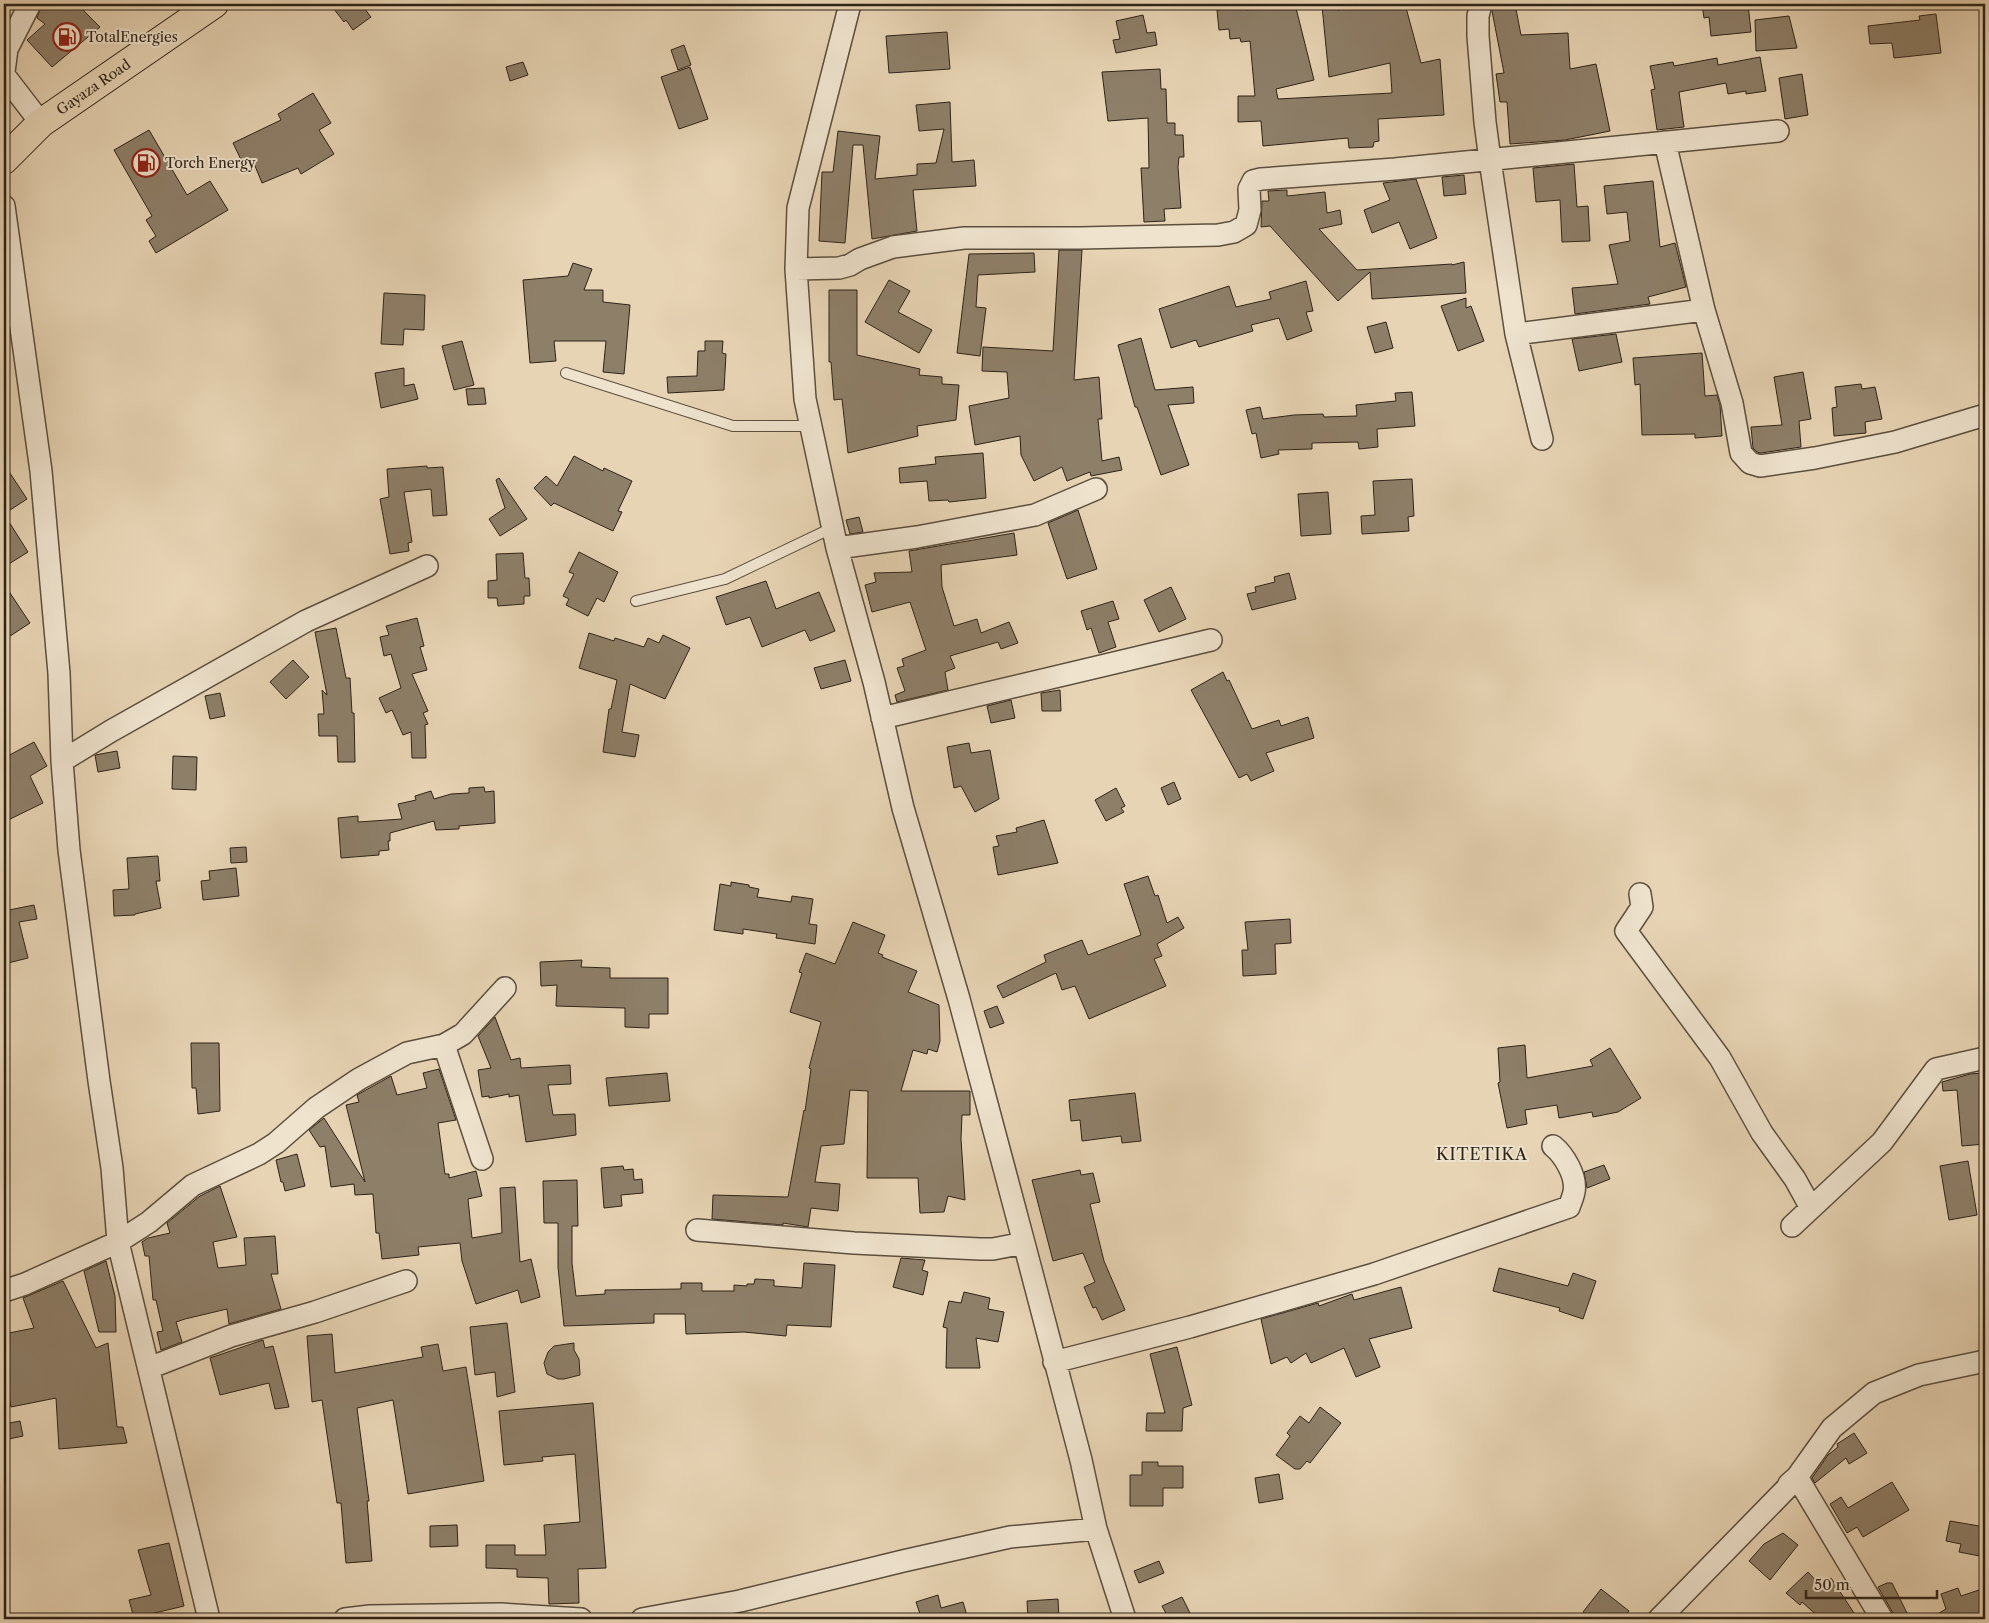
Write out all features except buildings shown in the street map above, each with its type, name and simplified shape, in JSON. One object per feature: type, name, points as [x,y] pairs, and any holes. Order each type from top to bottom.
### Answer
[{"type":"main road","name":"Gayaza Road","points":[[4,160],[41,123],[214,4]]},
{"type":"street","points":[[30,4],[7,50],[4,74],[41,123]]},
{"type":"street","points":[[850,4],[798,208],[796,270],[805,399],[834,538],[882,718],[903,808],[959,999],[1024,1243],[1096,1529],[1125,1619]]},
{"type":"street","points":[[1481,4],[1478,16],[1478,36],[1490,160],[1516,334],[1542,439]]},
{"type":"street","points":[[796,270],[850,266],[860,259],[893,247],[964,238],[1218,235],[1234,232],[1246,225],[1250,210],[1249,189],[1253,181],[1490,160],[1778,131]]},
{"type":"street","points":[[1665,142],[1704,310],[1732,403],[1741,452],[1750,463],[1760,466],[1769,465],[1895,442],[1985,415]]},
{"type":"street","points":[[4,206],[41,471],[58,663],[62,761],[69,850],[112,1168],[118,1242],[209,1619]]},
{"type":"street","points":[[1516,334],[1704,310]]},
{"type":"street","points":[[834,538],[917,537],[1020,518],[1035,515],[1096,489]]},
{"type":"street","points":[[62,761],[111,731],[306,621],[427,566]]},
{"type":"street","points":[[882,718],[1211,640]]},
{"type":"street","points":[[1640,894],[1642,907],[1626,931],[1720,1058],[1762,1133],[1795,1179],[1811,1208]]},
{"type":"street","points":[[4,1291],[25,1284],[118,1242],[149,1222],[193,1185],[260,1154],[276,1143],[316,1108],[359,1079],[407,1053],[444,1045],[463,1034],[504,988]]},
{"type":"street","points":[[444,1045],[482,1159]]},
{"type":"street","points":[[1792,1226],[1882,1142],[1936,1069],[1985,1058]]},
{"type":"street","points":[[1054,1362],[1190,1327],[1365,1277],[1569,1207],[1574,1191],[1574,1177],[1559,1151],[1553,1146]]},
{"type":"street","points":[[697,1230],[854,1243],[980,1249],[993,1249],[1024,1243]]},
{"type":"street","points":[[149,1368],[231,1336],[315,1312],[406,1281]]},
{"type":"street","points":[[1659,1619],[1797,1477],[1832,1428],[1874,1394],[1919,1376],[1985,1361]]},
{"type":"street","points":[[1797,1477],[1882,1619]]},
{"type":"street","points":[[642,1619],[740,1601],[1010,1537],[1096,1529]]},
{"type":"street","points":[[345,1619],[370,1616],[501,1614],[581,1619]]},
{"type":"lane","points":[[566,373],[733,426],[811,426]]},
{"type":"lane","points":[[636,601],[725,579],[834,538]]},
{"type":"place","name":"TotalEnergies","points":[[67,37]]},
{"type":"place","name":"Torch Energy","points":[[146,163]]},
{"type":"district","name":"KITETIKA","points":[[1482,1154]]}]
